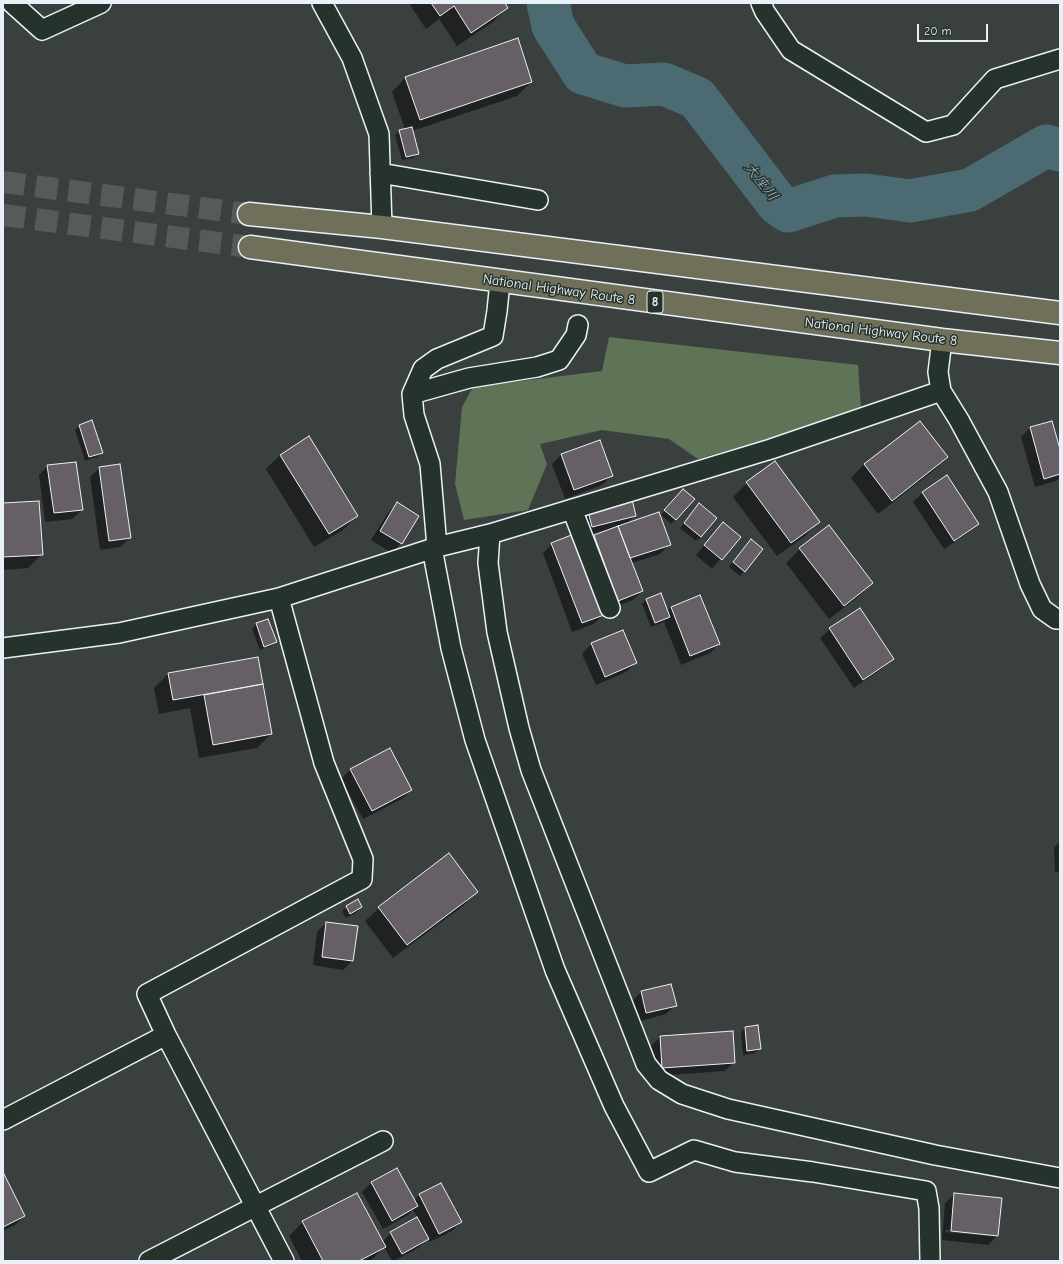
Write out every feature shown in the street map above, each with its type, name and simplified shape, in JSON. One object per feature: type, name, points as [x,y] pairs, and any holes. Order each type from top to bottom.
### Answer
[{"type":"highway","points":[[249,214],[382,227],[1060,314]]},
{"type":"highway","name":"National Highway Route 8","points":[[250,247],[500,282],[1060,354]]},
{"type":"street","points":[[12,3],[42,30],[101,3]]},
{"type":"street","points":[[322,3],[352,58],[379,134],[382,227]]},
{"type":"street","points":[[761,3],[765,12],[791,50],[926,132],[953,125],[995,78],[1060,59]]},
{"type":"street","points":[[380,173],[538,200]]},
{"type":"street","points":[[500,282],[498,311],[493,336],[437,359],[423,369],[412,394],[414,415],[430,464],[435,547],[451,648],[475,740],[554,970],[614,1106],[649,1172],[694,1150],[735,1162],[813,1172],[926,1191],[929,1208],[930,1261]]},
{"type":"street","points":[[412,394],[469,378],[537,368],[559,360],[576,335],[578,324]]},
{"type":"street","points":[[942,340],[938,372],[941,391],[959,420],[998,492],[1030,584],[1042,609],[1056,619],[1060,619]]},
{"type":"street","points":[[3,648],[119,634],[279,598],[435,547],[490,534],[771,449],[941,391]]},
{"type":"street","points":[[572,509],[610,608]]},
{"type":"street","points":[[490,534],[488,563],[497,632],[519,728],[531,770],[646,1064],[659,1080],[682,1094],[728,1109],[936,1155],[1060,1178]]},
{"type":"street","points":[[279,598],[324,763],[363,859],[362,879],[147,994],[166,1035],[284,1261]]},
{"type":"street","points":[[3,1120],[166,1035]]},
{"type":"street","points":[[149,1261],[383,1141]]},
{"type":"green space","points":[[609,337],[858,365],[861,409],[805,428],[698,459],[669,439],[602,430],[540,444],[547,464],[528,510],[464,520],[455,484],[462,407],[473,387],[602,371]]},
{"type":"building","points":[[431,3],[505,3],[508,8],[471,33],[454,6],[440,16]]},
{"type":"building","points":[[518,38],[532,82],[420,120],[405,77]]},
{"type":"building","points":[[412,127],[419,154],[406,157],[399,130]]},
{"type":"building","points":[[92,420],[103,453],[89,457],[79,425]]},
{"type":"building","points":[[920,421],[948,457],[892,501],[864,464]]},
{"type":"building","points":[[1052,421],[1060,449],[1060,474],[1044,479],[1030,427]]},
{"type":"building","points":[[309,436],[358,516],[329,534],[280,455]]},
{"type":"building","points":[[600,440],[613,476],[574,490],[561,454]]},
{"type":"building","points":[[775,461],[820,522],[791,543],[746,482]]},
{"type":"building","points":[[76,462],[83,510],[54,513],[47,465]]},
{"type":"building","points":[[120,464],[131,538],[109,541],[99,467]]},
{"type":"building","points":[[947,475],[979,524],[954,541],[922,492]]},
{"type":"building","points":[[683,489],[695,499],[676,520],[664,510]]},
{"type":"building","points":[[632,499],[636,516],[592,527],[588,511]]},
{"type":"building","points":[[39,501],[43,555],[3,557],[3,503]]},
{"type":"building","points":[[397,502],[419,516],[402,544],[380,531]]},
{"type":"building","points":[[699,503],[717,518],[701,537],[684,523]]},
{"type":"building","points":[[659,512],[671,545],[630,558],[618,526]]},
{"type":"building","points":[[723,522],[741,537],[722,560],[704,545]]},
{"type":"building","points":[[829,525],[873,583],[844,606],[799,548]]},
{"type":"building","points":[[618,526],[643,591],[618,601],[594,535]]},
{"type":"building","points":[[574,534],[604,615],[582,623],[551,543]]},
{"type":"building","points":[[751,539],[763,549],[745,572],[733,562]]},
{"type":"building","points":[[661,593],[670,617],[655,623],[646,599]]},
{"type":"building","points":[[700,595],[720,644],[690,656],[671,607]]},
{"type":"building","points":[[860,608],[894,659],[863,680],[829,628]]},
{"type":"building","points":[[268,619],[277,642],[264,647],[256,623]]},
{"type":"building","points":[[623,630],[637,663],[605,677],[591,643]]},
{"type":"building","points":[[258,657],[263,684],[173,700],[168,673]]},
{"type":"building","points":[[263,684],[272,734],[213,745],[204,695]]},
{"type":"building","points":[[390,748],[412,790],[372,811],[350,769]]},
{"type":"building","points":[[449,853],[478,892],[407,945],[378,907]]},
{"type":"building","points":[[358,899],[362,907],[350,914],[346,906]]},
{"type":"building","points":[[326,922],[358,926],[353,961],[322,957]]},
{"type":"building","points":[[671,984],[677,1006],[646,1013],[641,991]]},
{"type":"building","points":[[758,1025],[761,1049],[747,1051],[745,1027]]},
{"type":"building","points":[[733,1031],[735,1063],[662,1068],[660,1036]]},
{"type":"building","points":[[397,1168],[418,1206],[392,1221],[371,1182]]},
{"type":"building","points":[[3,1172],[25,1216],[3,1227]]},
{"type":"building","points":[[441,1183],[462,1222],[439,1234],[419,1194]]},
{"type":"building","points":[[357,1193],[386,1247],[359,1261],[323,1261],[302,1221]]},
{"type":"building","points":[[954,1193],[1002,1198],[998,1236],[951,1231]]},
{"type":"building","points":[[417,1217],[429,1239],[402,1254],[390,1232]]},
{"type":"waterway","name":"大座川","points":[[548,3],[553,26],[583,73],[625,86],[664,84],[697,98],[778,204],[788,211],[835,196],[866,195],[910,201],[970,190],[1046,146],[1060,150]]},
{"type":"tunnel","points":[[3,182],[249,214]]},
{"type":"tunnel","points":[[3,215],[250,247]]}]
